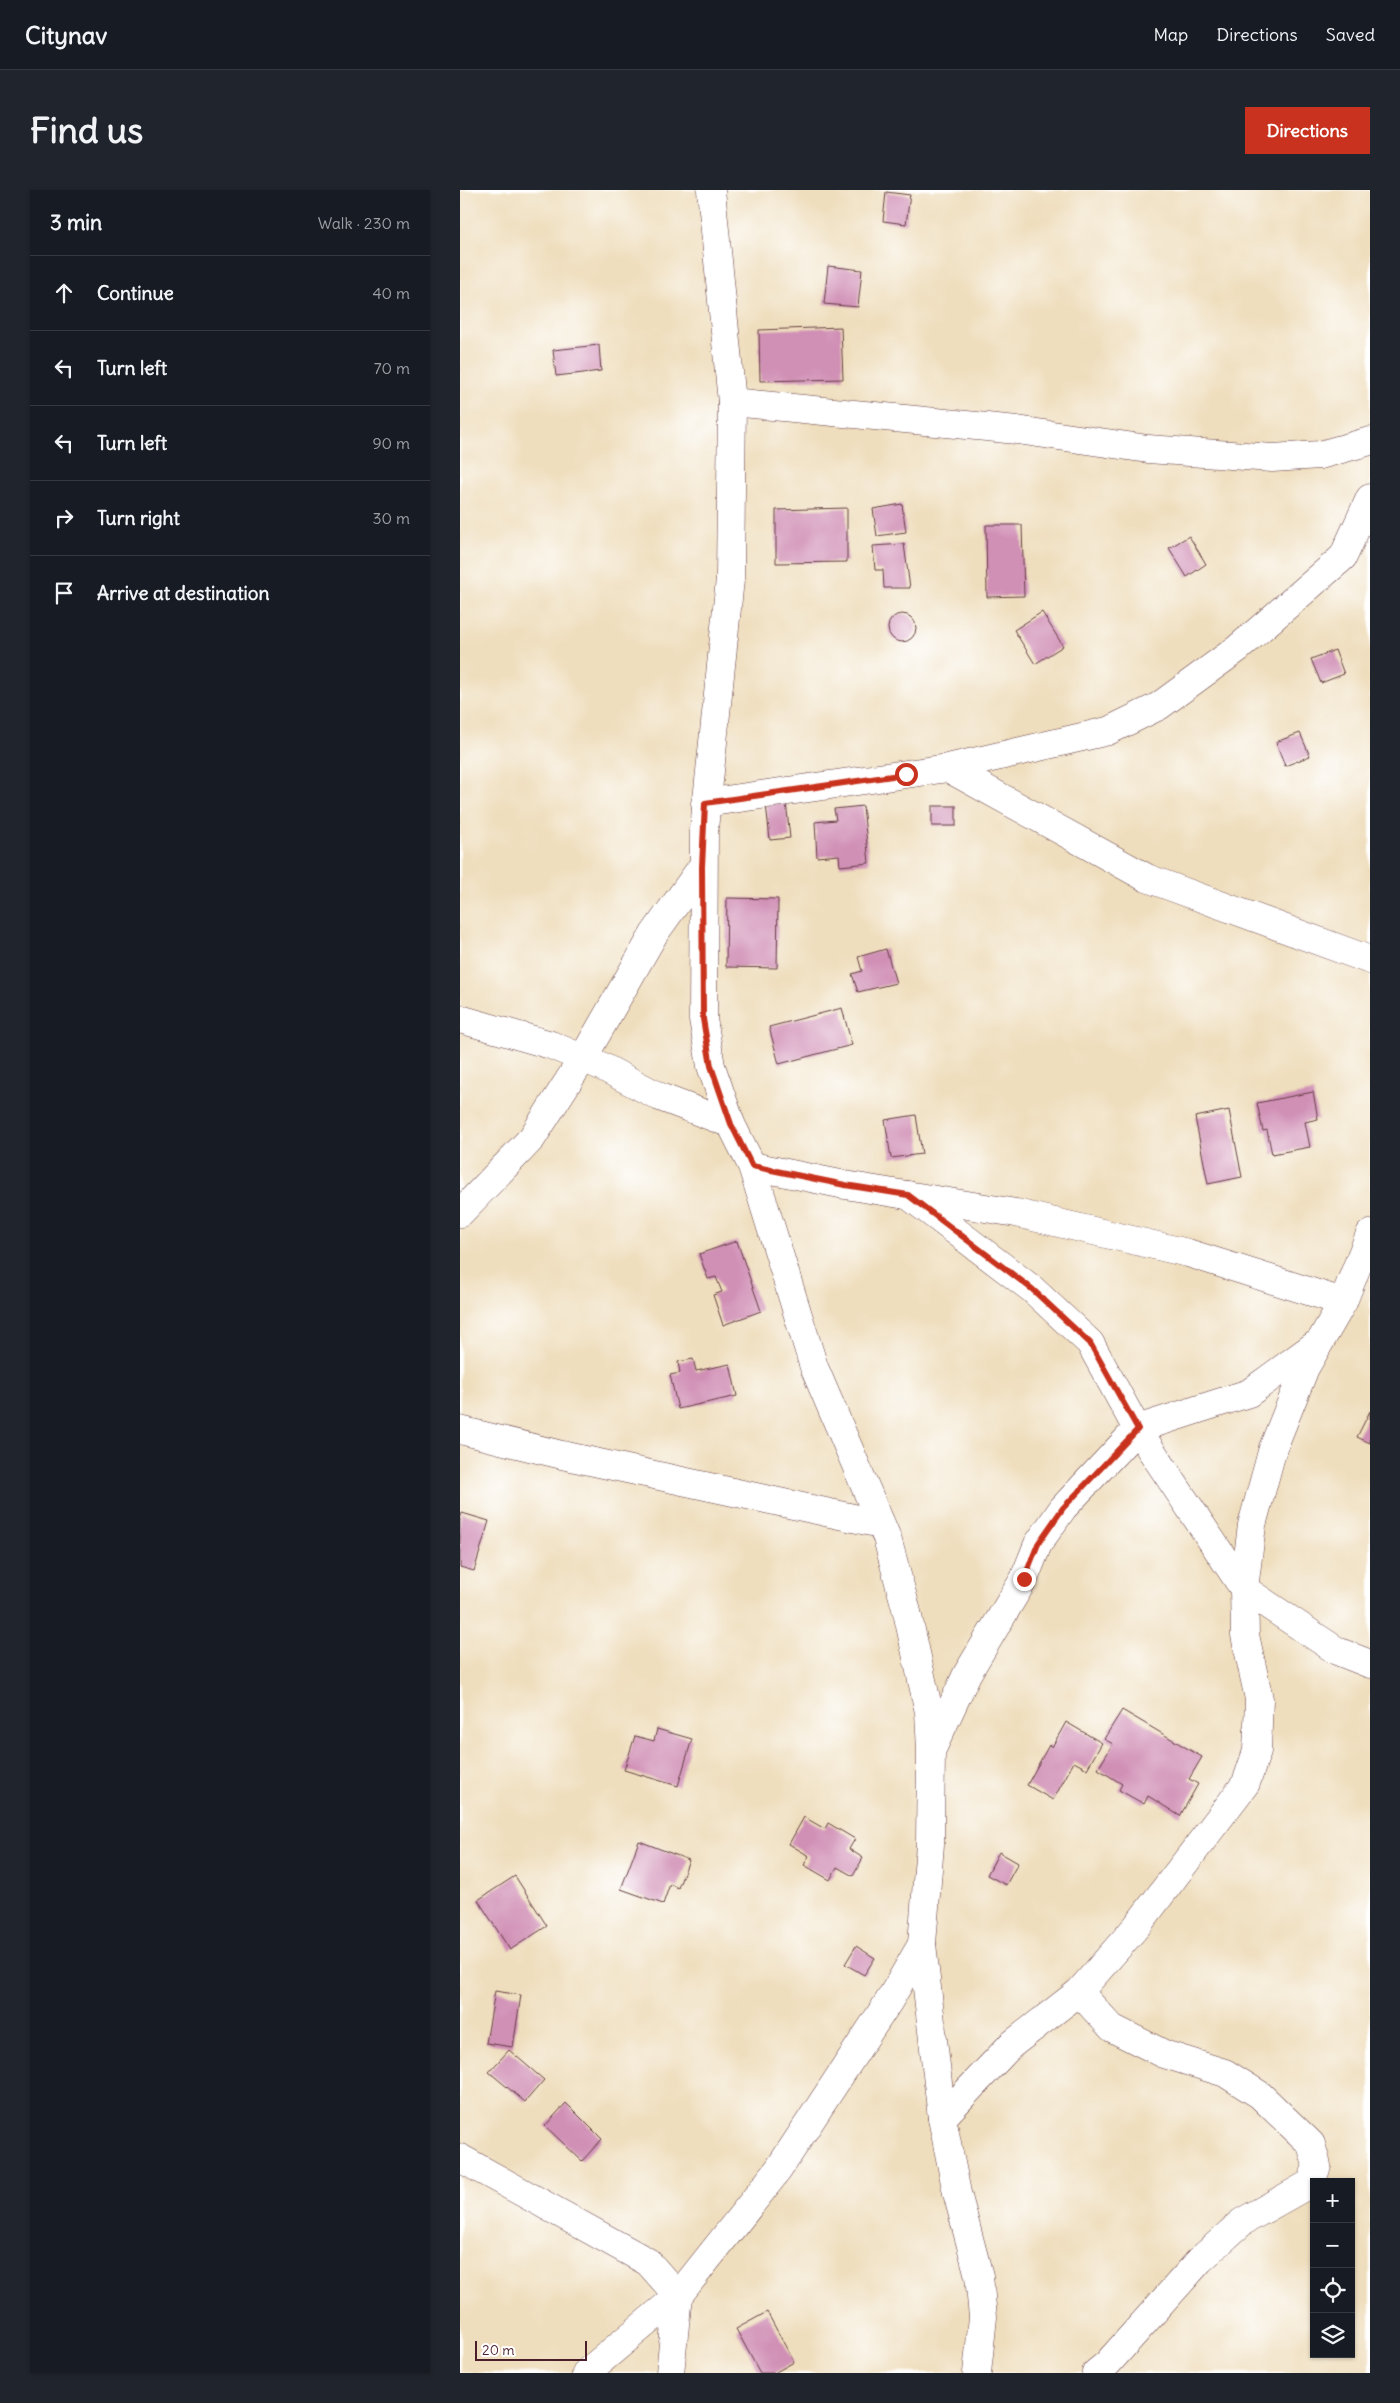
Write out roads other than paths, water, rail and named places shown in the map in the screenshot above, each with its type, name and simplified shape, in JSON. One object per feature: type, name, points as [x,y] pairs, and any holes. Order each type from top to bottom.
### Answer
[{"type":"street","points":[[711,190],[732,402],[730,579],[705,803],[702,867],[703,1019],[711,1066],[731,1124],[752,1166],[814,1367],[887,1538],[907,1612],[929,1712],[931,1750],[930,1844],[922,1944],[942,2118],[957,2193],[979,2276],[983,2317],[977,2373]]},
{"type":"street","points":[[732,402],[1017,430],[1148,449],[1272,458],[1320,455],[1370,441]]},
{"type":"street","points":[[1343,557],[1370,498]]},
{"type":"street","points":[[705,803],[948,768],[1108,731],[1159,706],[1237,649],[1343,557],[1370,528]]},
{"type":"street","points":[[948,768],[1148,878],[1370,960]]},
{"type":"street","points":[[460,1213],[532,1138],[583,1058],[654,934],[702,867]]},
{"type":"street","points":[[460,1019],[552,1045],[602,1066],[660,1098],[731,1124]]},
{"type":"street","points":[[752,1166],[845,1185],[1016,1213],[1188,1253],[1343,1302]]},
{"type":"street","points":[[908,1195],[1032,1289],[1090,1343],[1138,1429],[1244,1589],[1337,1651],[1370,1664]]},
{"type":"street","points":[[942,2118],[1012,2045],[1079,1992],[1136,1927],[1246,1783],[1257,1751],[1259,1699],[1245,1635],[1244,1589],[1252,1525],[1274,1448],[1305,1368],[1343,1302],[1370,1234]]},
{"type":"street","points":[[931,1750],[968,1674],[1024,1579],[1038,1544],[1063,1508],[1138,1429],[1249,1393],[1320,1341]]},
{"type":"street","points":[[460,1430],[562,1455],[881,1524]]},
{"type":"street","points":[[586,2373],[678,2296],[778,2170],[922,1944]]},
{"type":"street","points":[[1079,1992],[1112,2028],[1164,2054],[1225,2073],[1260,2095],[1311,2144],[1317,2166],[1311,2183],[1242,2222],[1200,2260],[1107,2364],[1096,2373]]},
{"type":"street","points":[[460,2158],[617,2243],[648,2262],[678,2296],[670,2373]]}]
